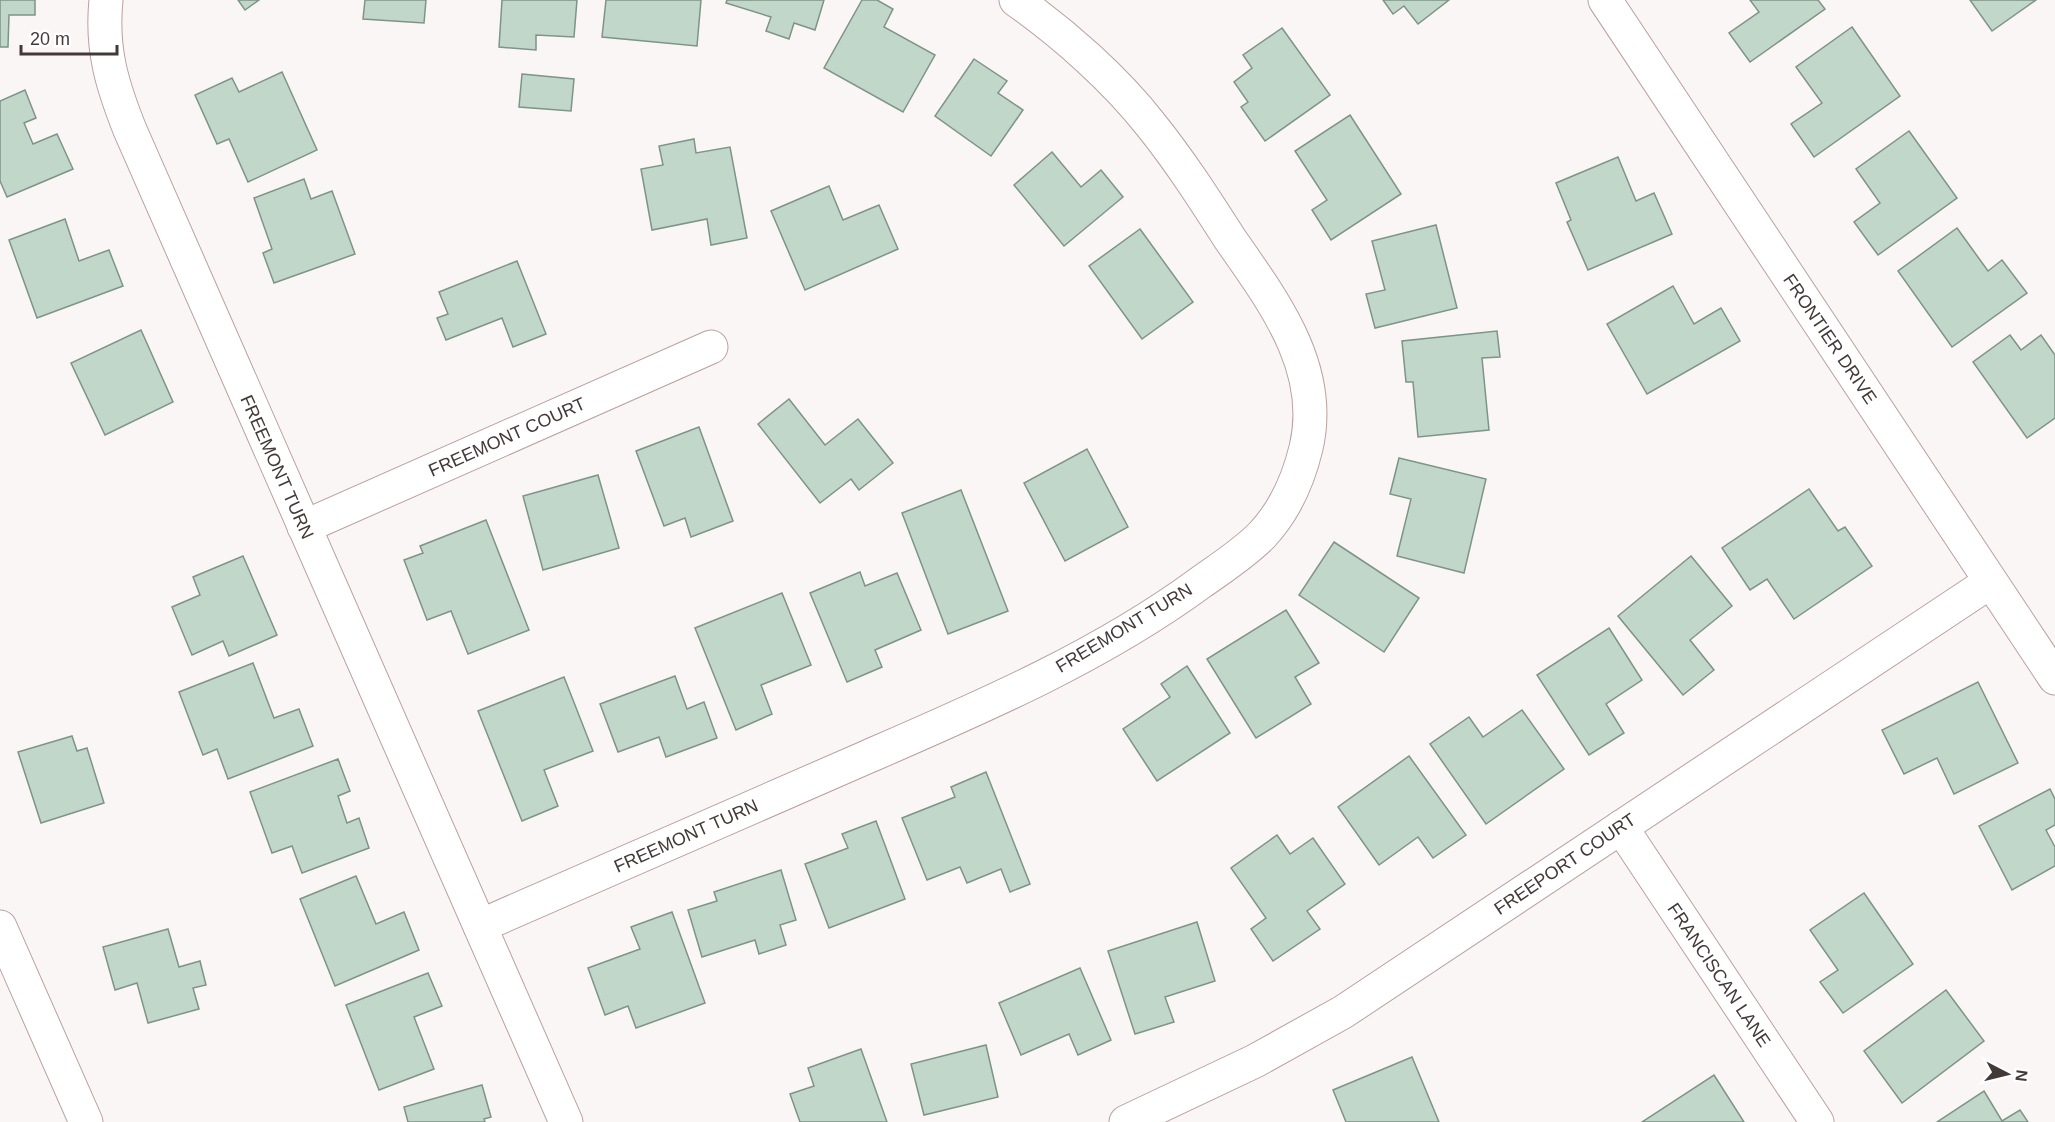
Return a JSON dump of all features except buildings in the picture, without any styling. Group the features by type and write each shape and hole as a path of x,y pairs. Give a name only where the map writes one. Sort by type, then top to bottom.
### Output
{"street":[{"name":"FREEMONT TURN","path":"106,0 104,39 106,60 121,106 566,1122"},
{"name":"FREEMONT TURN","path":"480,926 945,723 1044,676 1128,631 1170,605 1246,549 1279,513 1292,491 1307,444 1310,420 1305,373 1289,330 1219,221 1149,123 1108,78 1017,0"},
{"name":"FRONTIER DRIVE","path":"1605,0 2055,678"},
{"name":"FREEMONT COURT","path":"304,527 711,347"},
{"name":"FREEPORT COURT","path":"1126,1122 1255,1061 1343,1012 1990,582"},
{"name":"FRANCISCAN LANE","path":"1621,827 1817,1122"},
{"path":"0,927 86,1122"}]}
